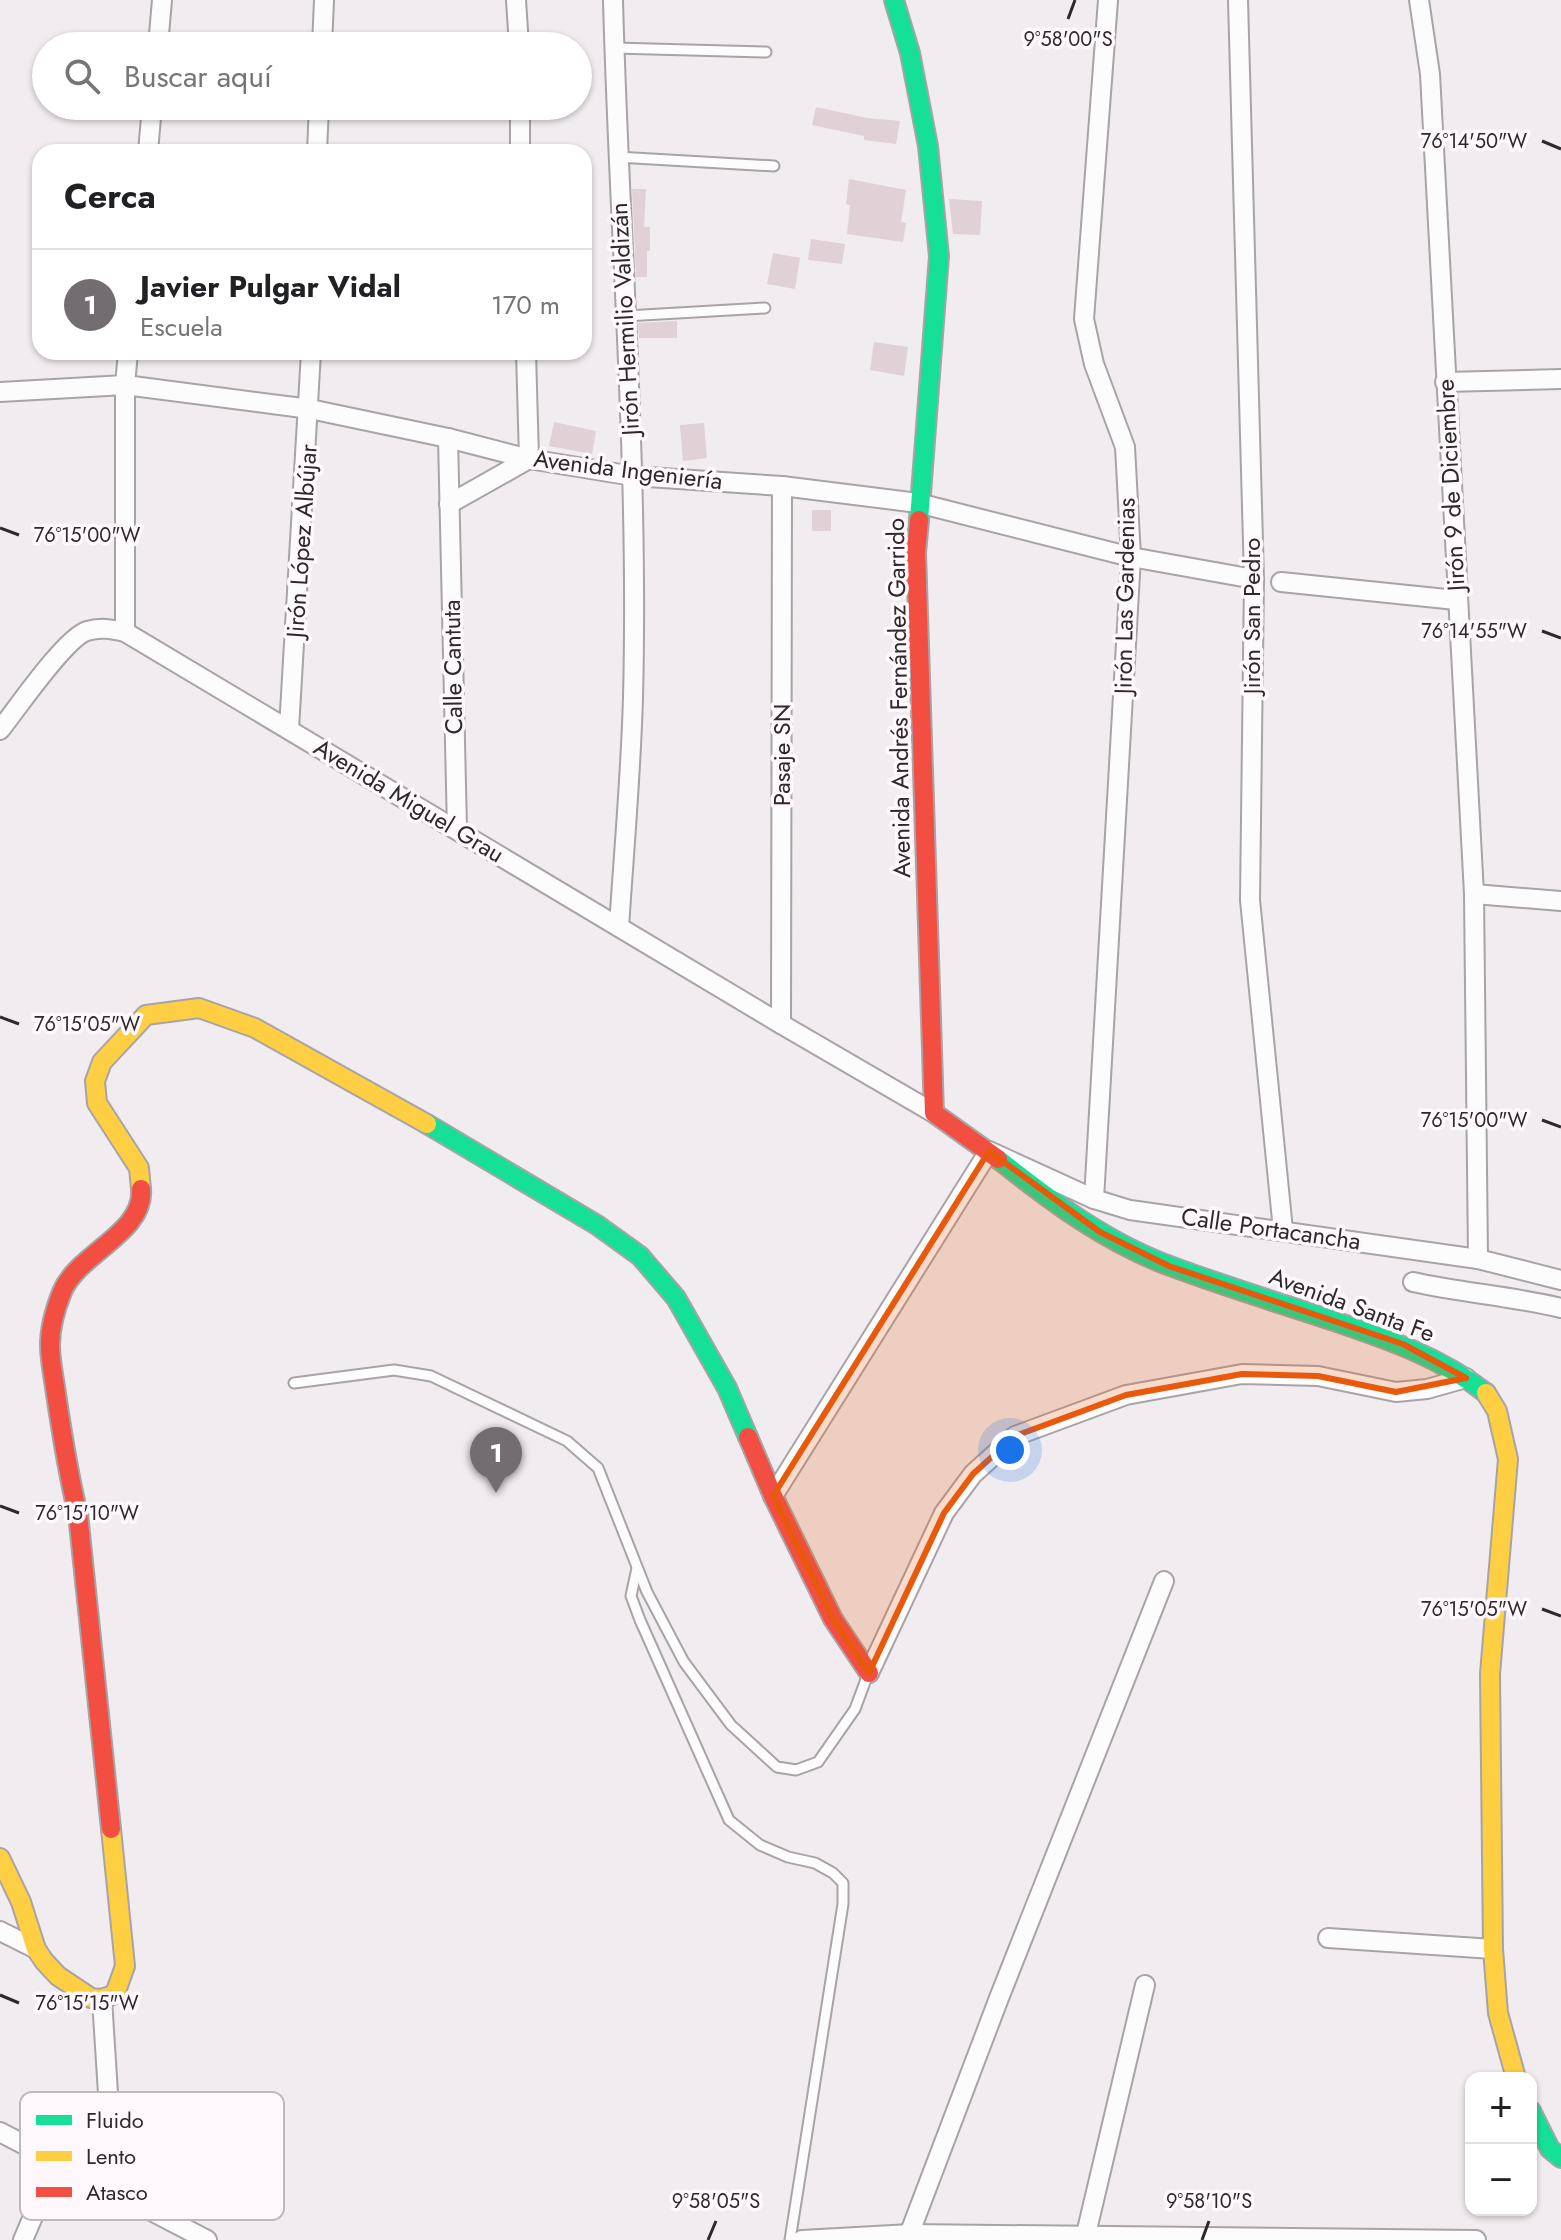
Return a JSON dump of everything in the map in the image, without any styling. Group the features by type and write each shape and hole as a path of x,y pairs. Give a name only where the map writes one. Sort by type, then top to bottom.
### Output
{"street":[{"path":"159,32 162,0"},
{"path":"323,32 324,0"},
{"path":"516,0 518,32"},
{"name":"Jirón Hermilio Valdizán","path":"613,0 617,157 633,476 633,698 619,927"},
{"name":"Avenida Andrés Fernández Garrido","path":"894,0 910,53 928,146 939,256 916,553 934,1113"},
{"name":"Jirón Las Gardenias","path":"1094,1199 1131,557 1125,447 1094,364 1084,319 1108,0"},
{"name":"Jirón San Pedro","path":"1238,0 1254,579 1250,900 1283,1230"},
{"name":"Jirón 9 de Diciembre","path":"1419,0 1430,74 1474,894 1478,1259"},
{"path":"149,144 151,120"},
{"path":"317,144 318,120"},
{"path":"520,120 520,144"},
{"path":"0,730 58,657 83,632 103,628 125,632 127,360"},
{"name":"Jirón López Albújar","path":"289,729 311,360"},
{"path":"449,504 529,459 526,360"},
{"path":"1445,382 1561,379"},
{"name":"Avenida Ingeniería","path":"0,392 125,385 310,409 448,438 529,459 633,476 782,486 918,503 1131,557 1254,579"},
{"name":"Calle Cantuta","path":"448,438 457,829"},
{"name":"Pasaje SN","path":"781,1024 782,486"},
{"path":"1281,582 1456,600"},
{"name":"Avenida Miguel Grau","path":"125,632 934,1113"},
{"path":"1474,894 1561,901"},
{"path":"0,1858 21,1902 36,1949 58,1976 91,1998 102,1999 115,1994 125,1966 78,1514 66,1465 50,1345 56,1310 71,1276 77,1267 111,1242 140,1207 139,1168 97,1103 95,1081 102,1062 146,1015 199,1008 255,1028 460,1143 597,1225 640,1256 676,1298 727,1388 773,1496 833,1619 869,1673"},
{"name":"Avenida Santa Fe","path":"934,1113 989,1151 1051,1201 1100,1232 1169,1266 1403,1344 1466,1378 1486,1393 1497,1411 1508,1459 1490,1674 1493,1949 1498,2013 1514,2072"},
{"path":"773,1496 989,1151"},
{"name":"Calle Portacancha","path":"989,1151 1094,1199 1130,1210 1478,1259 1561,1280"},
{"path":"1413,1282 1561,1308"},
{"path":"869,1673 944,1513 973,1474 1015,1436 1126,1395 1242,1374 1318,1376 1396,1392 1427,1389 1466,1378"},
{"path":"909,2237 999,1998 1164,1581"},
{"path":"0,1931 36,1949"},
{"path":"1328,1938 1493,1949"},
{"path":"1086,2234 1145,1985"},
{"path":"102,1999 108,2092"},
{"path":"1537,2123 1550,2149 1561,2158"},
{"path":"0,2132 20,2142"},
{"path":"23,2240 32,2220"},
{"path":"170,2220 207,2240"},
{"path":"802,2240 1086,2234 1476,2240"}],"lane":[{"path":"614,48 766,52"},
{"path":"617,157 774,166"},
{"path":"626,316 765,308"},
{"path":"294,1383 394,1370 410,1371 431,1376 567,1441 598,1468 637,1568 684,1662 731,1725 777,1767 796,1770 818,1762 855,1709 869,1673"},
{"path":"637,1568 631,1596 729,1820 760,1845 788,1857 815,1863 843,1883 843,1904 790,2240"}],"highlighted area":[{"path":"989,1151 1100,1232 1169,1266 1403,1344 1466,1378 1396,1392 1318,1376 1242,1374 1126,1395 1015,1436 973,1474 944,1513 869,1673 833,1619 773,1496"}],"building":[{"path":"816,107 867,118 900,121 896,144 864,140 864,136 812,125"},
{"path":"849,179 906,190 901,222 906,223 903,242 847,234"},
{"path":"632,189 646,189 644,227 650,227 647,277 636,277"},
{"path":"949,199 982,201 980,235 953,234"},
{"path":"811,239 845,244 842,264 808,260"},
{"path":"773,253 800,258 795,289 767,284"},
{"path":"677,321 677,338 639,338 638,323"},
{"path":"874,342 908,347 904,376 870,370"},
{"path":"554,422 596,431 592,454 549,446"},
{"path":"704,423 707,458 683,461 680,425"},
{"path":"812,510 831,510 831,531 812,531"}],"traffic: fast":[{"path":"894,0 910,53 928,146 939,256 919,520"},
{"path":"427,1124 597,1225 640,1256 676,1298 727,1388 748,1437"},
{"path":"998,1159 1060,1206 1126,1246 1192,1274 1390,1341 1449,1368 1486,1393"},
{"path":"1537,2123 1550,2149 1561,2158"}],"traffic: slow":[{"path":"141,1189 139,1168 97,1103 95,1081 102,1062 146,1015 199,1008 255,1028 427,1124"},
{"path":"1486,1393 1497,1411 1508,1459 1490,1674 1493,1949 1498,2013 1514,2072"},
{"path":"0,1858 21,1902 36,1949 44,1961 58,1976 91,1998 102,1999 115,1994 125,1966 111,1829"}],"traffic: jam":[{"path":"919,520 916,553 934,1113 998,1159"},
{"path":"111,1829 78,1514 51,1363 50,1338 58,1304 70,1278 133,1218 141,1189"},
{"path":"748,1437 833,1619 869,1673"}],"place":[{"name":"Javier Pulgar Vidal","path":"496,1493"}]}
